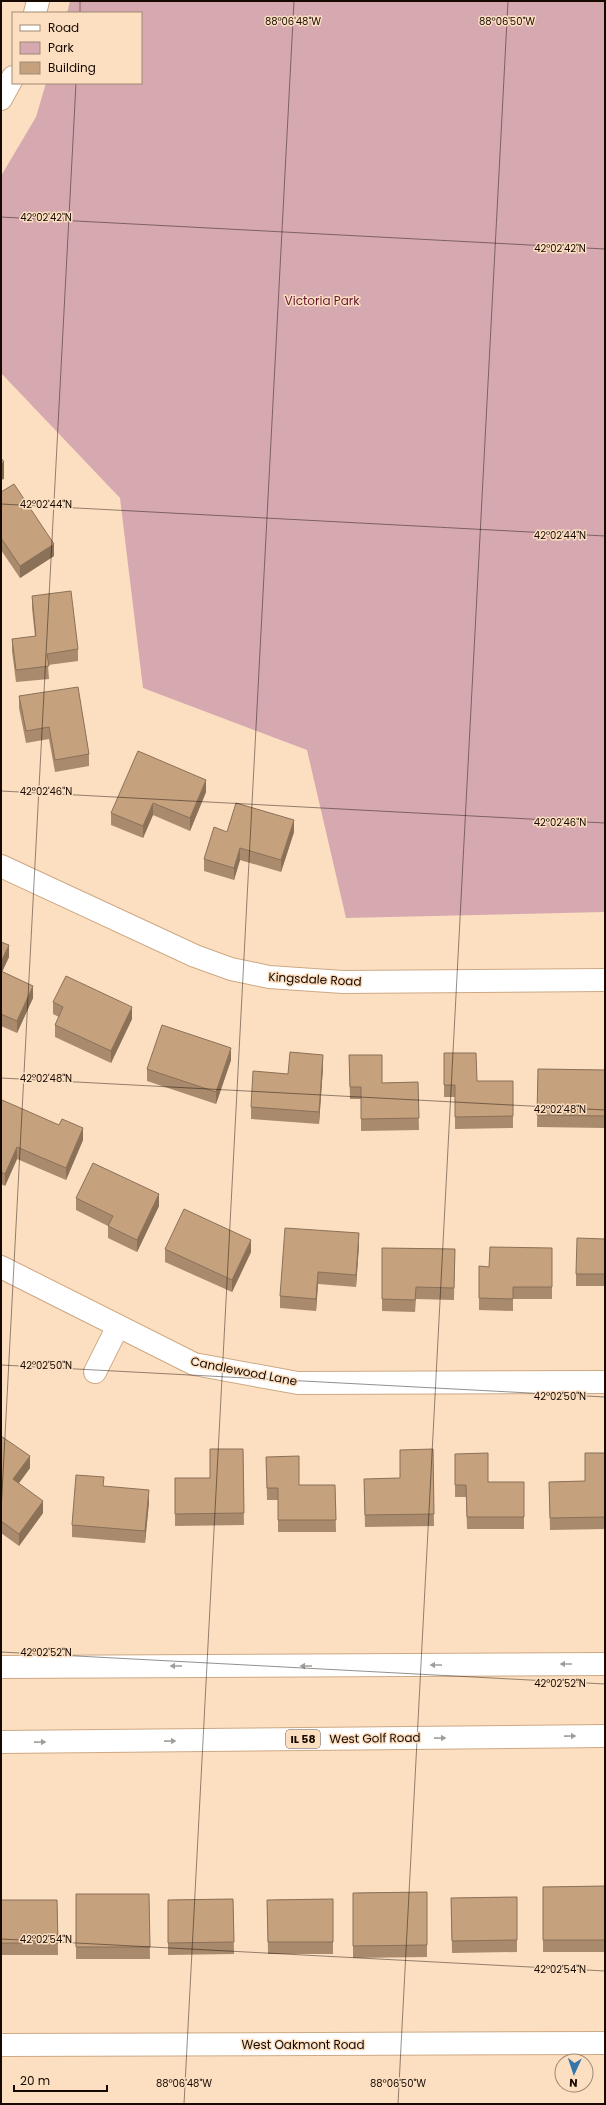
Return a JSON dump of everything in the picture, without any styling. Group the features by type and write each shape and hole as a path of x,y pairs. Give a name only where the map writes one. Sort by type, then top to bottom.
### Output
{"street":[{"path":"35,12 38,1"},
{"path":"1,99 12,78"},
{"name":"Kingsdale Road","path":"1,866 195,956 231,969 268,977 343,982 605,980"},
{"name":"Candlewood Lane","path":"1,1267 194,1364 298,1383 605,1382"},
{"path":"95,1372 118,1326"},
{"path":"1,1667 605,1664"},
{"name":"West Golf Road","path":"1,1742 605,1736"},
{"name":"West Oakmont Road","path":"1,2045 605,2043"}],"green space":[{"name":"Victoria Park","path":"70,1 605,1 605,912 346,918 307,750 143,688 120,498 1,373 1,176 36,117 46,84 142,84 142,12 67,12"}],"building":[{"path":"14,484 54,544 20,566 1,538 1,492"},
{"path":"71,591 78,649 47,654 49,666 16,670 12,639 36,636 32,596"},
{"path":"78,687 89,754 55,760 49,727 26,731 19,696"},
{"path":"138,751 206,780 190,818 153,803 143,826 111,813"},
{"path":"236,803 294,820 281,860 240,848 234,868 204,859 214,827 227,832"},
{"path":"1,942 9,945 1,962"},
{"path":"1,971 33,986 17,1021 1,1014"},
{"path":"66,976 132,1007 111,1051 55,1025 63,1007 53,1002"},
{"path":"162,1025 231,1048 216,1092 147,1069"},
{"path":"290,1052 323,1055 319,1112 251,1107 253,1071 288,1074"},
{"path":"444,1053 476,1053 477,1081 513,1081 513,1116 455,1117 455,1085 444,1085"},
{"path":"349,1055 382,1055 382,1083 418,1082 419,1118 361,1119 361,1087 350,1087"},
{"path":"538,1069 605,1070 605,1116 537,1115"},
{"path":"2,1100 59,1125 62,1119 83,1128 66,1168 17,1147 5,1174 1,1172"},
{"path":"93,1163 159,1194 137,1240 108,1226 113,1216 76,1198"},
{"path":"184,1209 251,1240 232,1280 165,1249"},
{"path":"285,1228 359,1233 356,1275 318,1272 316,1299 280,1296"},
{"path":"577,1238 605,1239 605,1274 576,1274"},
{"path":"490,1247 552,1248 552,1287 513,1287 513,1299 479,1298 479,1266 489,1267"},
{"path":"382,1248 455,1249 454,1288 416,1287 415,1300 382,1299"},
{"path":"1,1436 30,1456 13,1479 43,1501 19,1534 1,1521"},
{"path":"210,1449 243,1449 244,1513 175,1514 175,1478 210,1478"},
{"path":"433,1449 434,1514 365,1515 364,1479 400,1478 400,1450"},
{"path":"488,1453 488,1482 524,1482 524,1517 467,1517 466,1485 455,1485 455,1454"},
{"path":"585,1453 605,1453 605,1517 550,1518 549,1482 585,1481"},
{"path":"299,1456 299,1485 335,1485 336,1520 278,1520 278,1488 267,1488 266,1457"},
{"path":"76,1475 104,1477 103,1486 149,1490 145,1531 72,1525"},
{"path":"605,1886 605,1940 543,1940 543,1887"},
{"path":"427,1892 427,1945 353,1946 353,1893"},
{"path":"76,1894 149,1894 150,1947 76,1947"},
{"path":"517,1897 517,1940 452,1941 451,1898"},
{"path":"233,1899 234,1942 168,1943 168,1900"},
{"path":"333,1899 333,1942 268,1942 267,1900"},
{"path":"1,1900 57,1900 58,1943 1,1943"}]}
